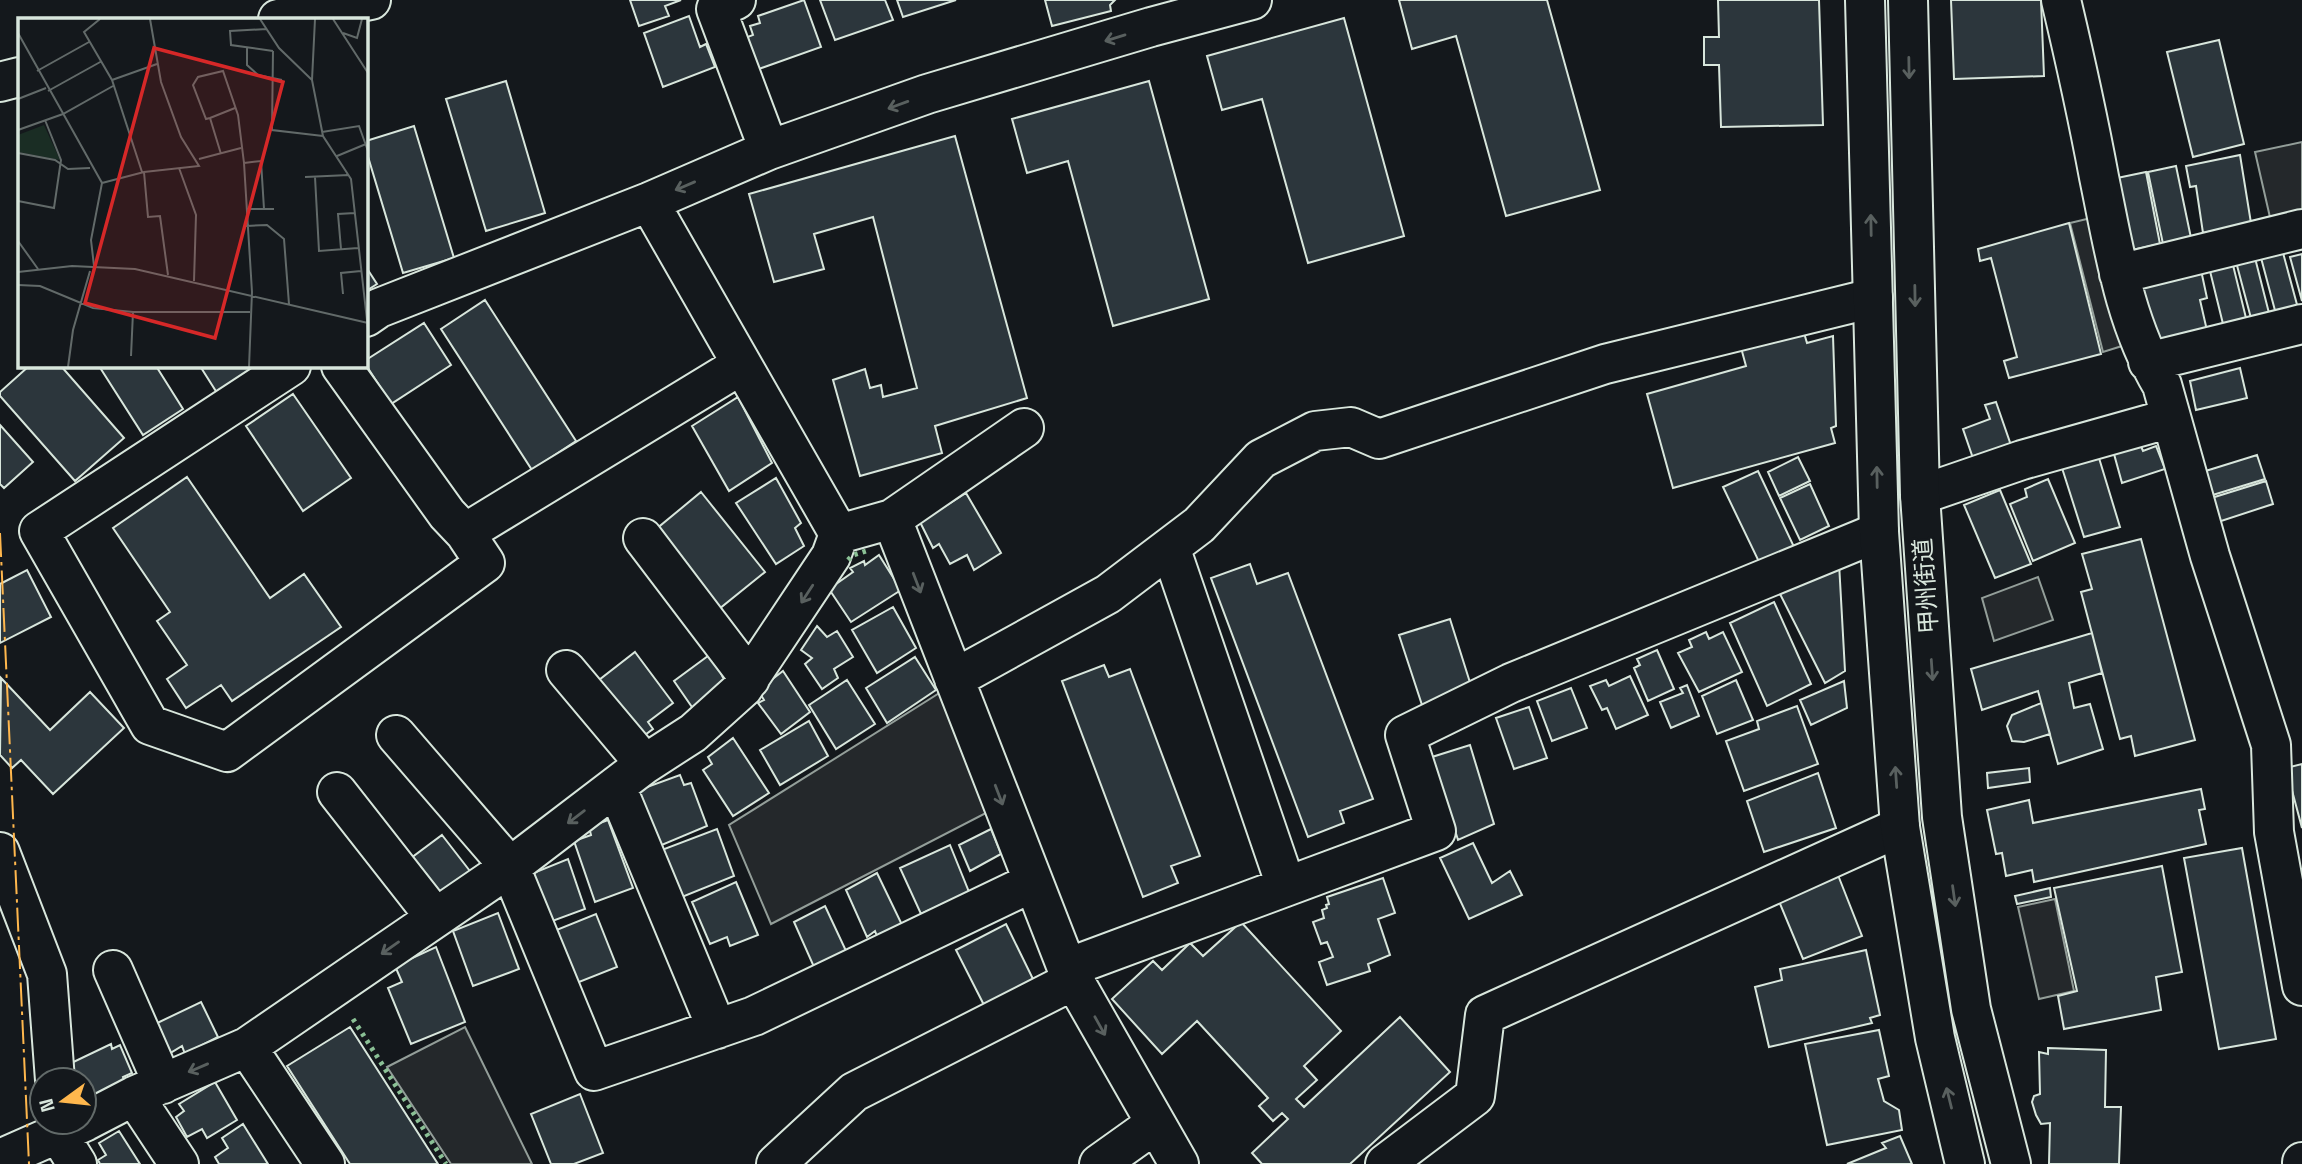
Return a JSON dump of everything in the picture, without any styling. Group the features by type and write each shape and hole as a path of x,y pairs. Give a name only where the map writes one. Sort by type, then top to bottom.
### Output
{"main road":[{"path":"736,0 716,9 769,150"},
{"path":"368,316 379,308 649,202 769,150 1148,14 1252,0"},
{"name":"甲州街道","path":"1865,0 1879,532 1900,827 1935,1038 1965,1164"},
{"name":"甲州街道","path":"1908,0 1920,495 1942,817 1971,1009 2011,1164"},
{"path":"2061,0 2119,274 2133,326 2148,362 2162,385 2210,556 2286,742 2274,832 2300,964"},
{"path":"282,18 349,2"},
{"path":"0,82 18,77"},
{"path":"649,202 839,534"},
{"path":"2119,274 2302,229"},
{"path":"954,679 1108,594 1199,524 1261,459 1315,431 1351,427 1379,439 1605,364 1873,298"},
{"path":"2148,362 2302,324"},
{"path":"465,533 741,365"},
{"path":"288,368 39,531 150,725 227,752 485,564 342,368"},
{"path":"1920,495 2022,460 2171,418"},
{"path":"839,534 892,519 1024,428"},
{"path":"892,519 1070,974 1179,1164"},
{"path":"776,1164 854,1092 1070,974 1286,886 1436,831 1405,735 1511,683 1879,532"},
{"path":"98,1118 148,1090 247,1047 510,867 630,775 693,733 750,679 831,556 839,534"},
{"path":"643,538 750,679"},
{"path":"1170,547 1286,886"},
{"path":"566,670 630,775 717,1029"},
{"path":"396,735 510,867 594,1071 754,1016 1033,882"},
{"path":"337,792 435,917"},
{"path":"1385,1164 1475,1096 1485,1015 1900,827"},
{"path":"0,852 47,974 54,1066"},
{"path":"113,970 148,1090 178,1164"},
{"path":"247,1047 324,1164"},
{"path":"1099,1164 1155,1124"},
{"path":"0,1160 64,1136"}],"shaded area":[{"path":"2302,142 2302,220 2272,226 2255,152"},
{"path":"2091,218 2122,346 2103,352 2070,223"},
{"path":"2038,577 2053,620 1994,641 1982,598"},
{"path":"941,692 986,813 771,924 729,825"},
{"path":"2055,899 2074,991 2039,999 2018,907"},
{"path":"465,1027 532,1164 451,1164 387,1067"}],"building":[{"path":"630,0 681,0 665,6 669,16 639,26"},
{"path":"804,0 821,47 756,70 745,38 753,35 750,26 760,23 758,16"},
{"path":"820,0 885,0 893,20 835,40"},
{"path":"897,0 956,0 903,17"},
{"path":"1045,0 1115,0 1110,5 1111,11 1052,26"},
{"path":"1399,0 1547,0 1600,190 1506,216 1456,36 1412,49"},
{"path":"1718,0 1819,0 1823,125 1721,127 1719,65 1704,65 1704,37 1719,37"},
{"path":"1951,0 2041,0 2044,76 1954,79"},
{"path":"689,16 700,47 706,44 715,67 663,87 644,33"},
{"path":"1344,18 1404,236 1308,263 1262,99 1222,110 1207,56"},
{"path":"2219,40 2244,144 2193,157 2167,52"},
{"path":"506,81 545,213 486,231 446,99"},
{"path":"1149,81 1209,299 1113,326 1068,161 1027,173 1012,119"},
{"path":"414,126 454,258 403,273 368,157 368,140"},
{"path":"955,136 1027,398 935,426 942,453 860,476 833,380 865,369 870,388 881,385 883,397 917,388 873,217 814,234 824,269 774,282 749,194"},
{"path":"2240,155 2251,223 2203,233 2196,186 2190,187 2186,166"},
{"path":"2176,166 2191,238 2163,244 2148,172"},
{"path":"2146,172 2160,244 2132,250 2117,178"},
{"path":"2069,223 2101,354 2009,378 2004,361 2017,357 1991,258 1980,261 1978,249"},
{"path":"2282,249 2299,312 2277,318 2260,254"},
{"path":"2254,254 2270,317 2252,322 2235,258"},
{"path":"2302,254 2302,301 2290,257"},
{"path":"2232,261 2247,322 2224,328 2209,267"},
{"path":"368,270 377,284 368,290"},
{"path":"2201,270 2207,298 2200,300 2208,335 2154,347 2141,285"},
{"path":"485,300 576,441 532,470 441,329"},
{"path":"424,323 451,365 391,404 368,368 368,359"},
{"path":"1802,326 1807,343 1833,336 1836,426 1831,428 1835,443 1673,488 1647,394 1746,366 1740,344"},
{"path":"27,368 63,368 124,438 75,481 0,396 0,392"},
{"path":"100,368 157,368 183,409 143,435"},
{"path":"201,368 259,368 219,396"},
{"path":"2240,368 2247,398 2196,410 2190,381"},
{"path":"293,394 351,478 303,511 246,426"},
{"path":"738,397 772,463 729,491 692,426"},
{"path":"1996,402 2014,454 1976,467 1963,429 1990,419 1985,405"},
{"path":"0,425 33,462 4,488 0,484"},
{"path":"2140,444 2143,451 2156,446 2165,469 2122,483 2114,454"},
{"path":"2257,455 2265,479 2203,498 2196,474"},
{"path":"1798,457 1810,481 1779,496 1768,472"},
{"path":"2099,458 2120,527 2084,537 2062,468"},
{"path":"1758,471 1795,549 1761,566 1723,487"},
{"path":"187,477 270,598 304,574 341,627 232,701 221,685 186,708 167,679 187,665 157,621 170,612 113,528"},
{"path":"776,478 801,523 795,528 804,546 776,564 736,503"},
{"path":"2048,479 2075,543 2033,561 2010,504 2027,497 2025,489"},
{"path":"2266,481 2273,504 2212,524 2205,500"},
{"path":"1810,484 1829,526 1800,540 1780,498"},
{"path":"2000,490 2031,564 1995,578 1964,505"},
{"path":"701,492 765,572 719,609 655,530"},
{"path":"966,493 1001,553 974,570 967,555 950,564 939,544 933,548 920,522"},
{"path":"2141,539 2195,740 2135,756 2131,736 2120,739 2081,592 2092,589 2082,554"},
{"path":"879,555 901,590 851,622 829,589 853,572 850,568 864,561 865,565"},
{"path":"1839,563 1845,671 1825,683 1780,594"},
{"path":"1250,564 1257,584 1288,573 1373,799 1340,811 1344,823 1308,837 1211,578"},
{"path":"27,570 51,617 0,643 0,584"},
{"path":"1774,602 1811,684 1767,706 1730,623"},
{"path":"893,607 916,648 877,673 852,630"},
{"path":"1450,619 1473,692 1423,708 1399,635"},
{"path":"817,626 827,637 837,631 853,657 834,669 838,678 822,689 805,664 812,658 801,650"},
{"path":"1706,632 1709,639 1723,632 1742,672 1699,692 1678,653 1692,647 1689,640"},
{"path":"2092,633 2102,673 2069,683 2074,708 2090,704 2103,749 2058,764 2038,691 1982,710 1971,669"},
{"path":"1657,650 1674,689 1648,701 1634,668 1640,665 1637,659"},
{"path":"635,652 673,703 648,722 653,729 642,737 599,680"},
{"path":"712,653 725,682 694,710 674,681"},
{"path":"915,657 936,690 887,723 866,688"},
{"path":"1104,665 1109,677 1130,669 1200,856 1171,866 1178,883 1143,897 1062,681"},
{"path":"783,671 810,712 781,734 758,703 764,700 758,690"},
{"path":"1630,676 1648,715 1616,729 1607,708 1602,710 1590,686 1606,680 1609,686"},
{"path":"1,678 50,730 90,692 124,728 53,794 21,760 12,768 0,755"},
{"path":"847,680 875,724 836,749 809,705"},
{"path":"1736,680 1753,720 1717,734 1702,696"},
{"path":"1844,681 1847,708 1811,725 1800,700"},
{"path":"1687,685 1699,716 1671,728 1660,702 1683,693 1680,688"},
{"path":"1571,688 1587,728 1552,741 1537,701"},
{"path":"2041,703 2050,734 2024,742 2012,741 2007,726 2012,715"},
{"path":"1797,706 1818,764 1744,791 1726,741 1759,729 1757,721"},
{"path":"1529,707 1547,758 1514,769 1496,718"},
{"path":"809,721 828,756 780,785 760,750"},
{"path":"733,738 769,793 733,816 703,770 712,764 708,757"},
{"path":"1470,745 1494,824 1458,840 1432,757"},
{"path":"2302,764 2302,828 2286,768"},
{"path":"2029,768 2030,782 1988,788 1987,773"},
{"path":"1818,773 1836,828 1764,852 1747,801"},
{"path":"680,775 684,785 691,783 707,826 657,847 636,791"},
{"path":"2201,789 2205,809 2199,810 2206,844 2034,882 2032,870 2006,876 2002,853 1996,854 1987,810 2029,800 2033,823"},
{"path":"608,820 633,888 595,902 574,841 591,835 589,827"},
{"path":"717,829 734,876 677,899 659,851"},
{"path":"991,829 1001,854 970,871 959,845"},
{"path":"442,835 473,875 433,905 403,864"},
{"path":"1473,843 1492,883 1510,871 1522,895 1469,919 1440,858"},
{"path":"950,845 969,892 921,914 900,868"},
{"path":"2242,848 2276,1039 2219,1049 2184,858"},
{"path":"568,859 585,909 547,923 531,874"},
{"path":"2162,866 2182,972 2156,977 2161,1010 2064,1029 2058,996 2077,991 2054,888"},
{"path":"1836,870 1862,936 1803,959 1776,894"},
{"path":"877,873 905,931 880,944 875,931 867,937 846,890"},
{"path":"1383,878 1395,913 1378,919 1390,955 1368,964 1370,971 1327,985 1319,962 1333,957 1327,942 1321,944 1313,922 1324,918 1322,910 1329,904 1327,897"},
{"path":"736,882 758,935 730,946 727,937 710,944 692,902"},
{"path":"2050,888 2051,897 2017,904 2015,896"},
{"path":"825,906 847,953 814,967 794,922"},
{"path":"498,913 519,969 473,986 453,931"},
{"path":"596,914 617,967 569,986 549,933"},
{"path":"1241,922 1341,1031 1304,1066 1317,1080 1296,1099 1304,1107 1400,1017 1450,1072 1350,1164 1262,1164 1252,1153 1288,1119 1282,1113 1273,1121 1259,1106 1268,1098 1197,1021 1162,1054 1112,999 1153,961 1162,970 1190,943 1203,956"},
{"path":"1006,924 1034,981 986,1009 956,950"},
{"path":"436,947 465,1022 411,1044 388,988 402,982 395,966"},
{"path":"1866,950 1880,1015 1870,1018 1872,1023 1769,1047 1755,987 1782,980 1780,969"},
{"path":"201,1002 218,1037 185,1054 182,1046 167,1055 151,1026"},
{"path":"350,1027 438,1164 350,1164 287,1066"},
{"path":"1879,1030 1889,1076 1878,1079 1884,1101 1899,1110 1902,1130 1827,1145 1805,1044"},
{"path":"111,1044 112,1049 120,1045 132,1073 123,1077 125,1082 98,1096 98,1066 65,1066"},
{"path":"2048,1048 2106,1050 2105,1107 2121,1107 2119,1164 2049,1164 2050,1123 2041,1124 2032,1102 2034,1096 2040,1094 2039,1052 2048,1054"},
{"path":"215,1082 237,1120 207,1138 202,1129 187,1137 176,1117 184,1111 179,1104"},
{"path":"580,1094 603,1153 574,1164 551,1164 531,1114"},
{"path":"243,1124 268,1164 219,1164 215,1157 228,1148 222,1138"},
{"path":"119,1131 140,1164 100,1164 98,1160 106,1155 99,1143"},
{"path":"1900,1136 1912,1164 1847,1164 1886,1148 1882,1143"}],"hedge":[{"path":"848,560 853,555 866,551"},
{"path":"353,1019 446,1164"}],"power":[{"path":"0,533 29,1164"}]}
